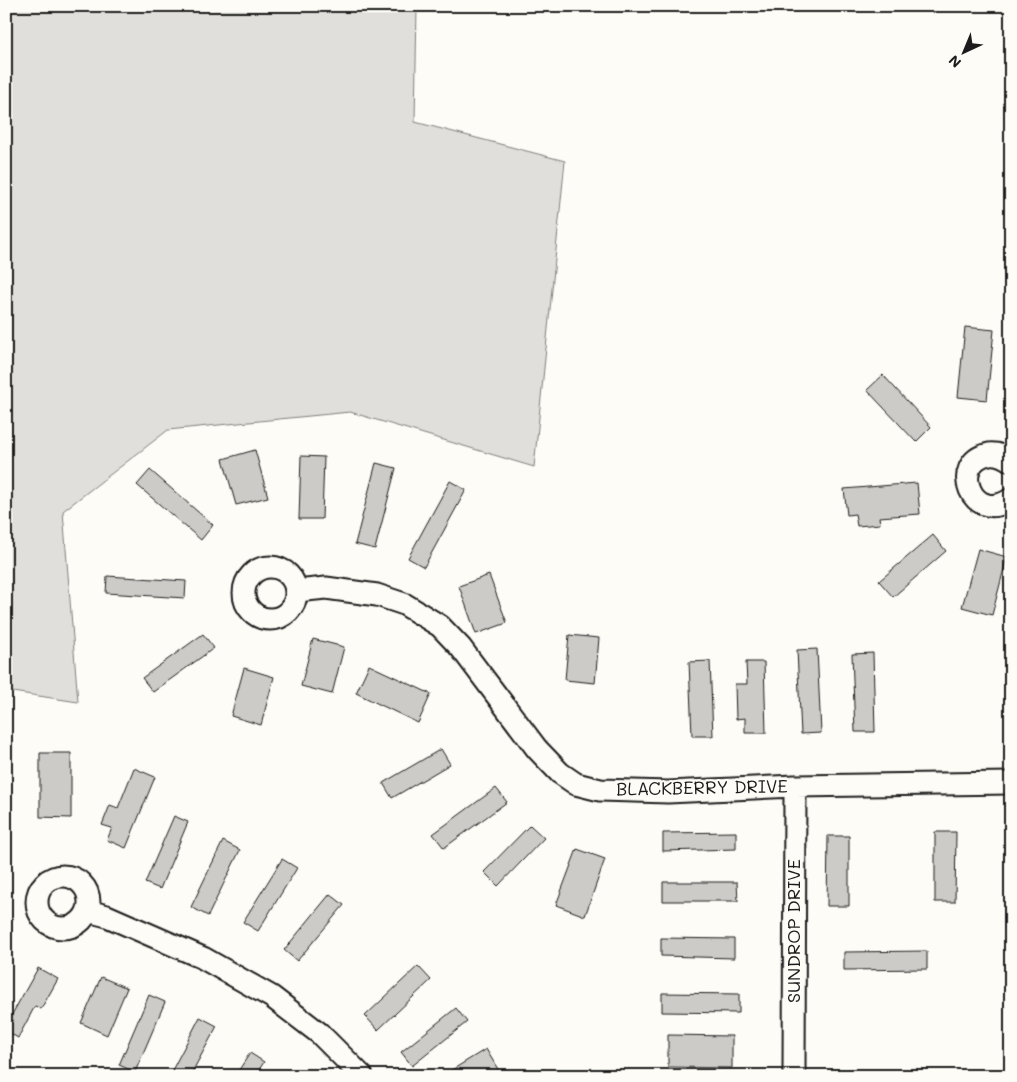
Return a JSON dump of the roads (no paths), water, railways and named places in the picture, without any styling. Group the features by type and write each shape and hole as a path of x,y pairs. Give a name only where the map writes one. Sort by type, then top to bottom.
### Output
{"street":[{"path":"1011,461 1002,455 985,455 972,465 968,472 967,481 974,497 980,502 988,505 997,505 1011,498"},
{"name":"BLACKBERRY DRIVE","path":"296,591 326,588 377,595 404,604 440,626 461,648 537,749 560,773 576,784 600,790 668,792 795,786 1011,783"},
{"name":"SUNDROP DRIVE","path":"794,1076 795,786"},
{"path":"88,911 107,916 203,958 272,997 319,1033 362,1076"}]}
